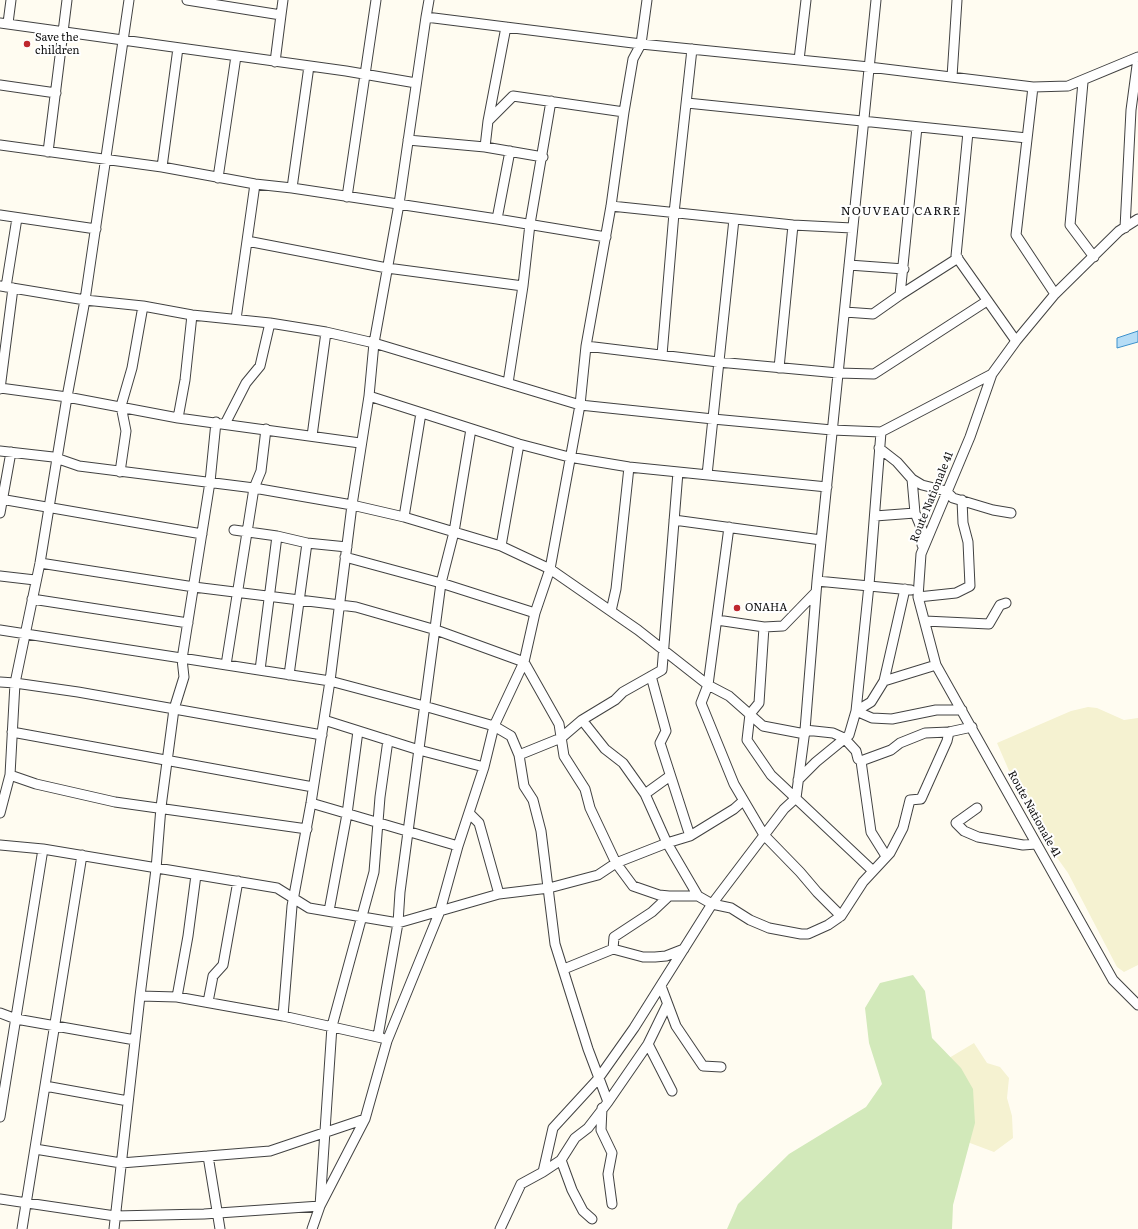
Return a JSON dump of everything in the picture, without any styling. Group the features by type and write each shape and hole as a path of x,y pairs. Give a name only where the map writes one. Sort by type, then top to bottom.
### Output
{"street":[{"path":"11,0 4,23 365,74 416,83"},
{"path":"48,152 67,0"},
{"path":"0,813 10,775 15,683 26,633 35,580 40,563 67,397 85,300 129,0"},
{"path":"187,0 281,15"},
{"path":"275,62 283,0"},
{"path":"347,197 376,0"},
{"path":"283,1016 294,898 312,803 313,787 330,681 360,443 369,396 374,343 399,204 429,0"},
{"path":"312,1229 320,1206 365,1119 387,1041 440,911 458,846 484,767 494,726 524,662 535,613 550,569 569,458 580,405 586,346 606,237 633,59 640,44 648,0"},
{"path":"799,60 806,0"},
{"path":"543,1172 553,1128 598,1079 661,986 712,904 784,809 796,798 805,732 817,581 876,0"},
{"path":"952,77 957,0"},
{"path":"426,17 640,44 869,67 1033,87 1068,86 1083,82 1138,58"},
{"path":"485,147 488,121 506,27"},
{"path":"162,167 178,48"},
{"path":"662,355 674,213 692,49"},
{"path":"218,178 236,56"},
{"path":"1125,228 1131,110 1138,58"},
{"path":"292,188 309,66"},
{"path":"1083,82 1070,225 1094,257"},
{"path":"0,85 56,93"},
{"path":"1033,87 1016,235 1055,294"},
{"path":"488,121 513,96 624,112"},
{"path":"508,383 523,286 530,224 543,157 550,102"},
{"path":"687,103 1027,138"},
{"path":"900,295 904,269 917,127"},
{"path":"968,132 956,256 1016,341"},
{"path":"408,140 485,147 543,157"},
{"path":"0,145 162,167 255,184 399,204 606,237"},
{"path":"497,219 510,152"},
{"path":"236,319 255,184"},
{"path":"611,206 793,225 852,228"},
{"path":"0,215 96,229"},
{"path":"17,218 6,287 0,388 121,406 178,418 360,443"},
{"path":"707,475 734,219"},
{"name":"Route Nationale 41","path":"1138,219 1125,228 1055,294 1016,341 992,374 970,436 921,554 918,594 936,665 1113,980 1138,1005"},
{"path":"779,368 793,225"},
{"path":"247,241 387,268 523,286"},
{"path":"845,312 873,314 958,258"},
{"path":"849,265 904,269"},
{"path":"6,287 85,300 143,306 192,315 270,323 326,332 374,343 580,405 832,430 881,432 992,374"},
{"path":"586,346 718,362 838,374 874,374 987,301"},
{"path":"120,472 126,430 121,406 132,368 143,306"},
{"path":"178,418 185,380 192,315"},
{"path":"114,1229 156,869 161,807 174,709 184,677 182,660 210,482 221,423 246,383 260,366 270,323"},
{"path":"312,436 326,332"},
{"path":"369,396 519,444 569,458 629,467 827,487"},
{"path":"404,517 421,413"},
{"path":"226,665 246,533 254,488 261,471 266,429"},
{"path":"378,1036 398,923 400,892 409,832 424,706 436,630 441,583 454,532 471,429"},
{"path":"798,780 814,764 849,735 856,711 869,585 881,432"},
{"path":"501,546 519,444"},
{"path":"879,448 897,462 912,478 922,485 946,491 953,498 993,510 1011,513"},
{"path":"0,451 57,459 79,466 254,488 352,505 404,517 501,546 550,569 611,611 708,685 729,696 763,726 805,732 833,733 844,738 856,751 858,759 861,760 871,832 886,856"},
{"path":"0,513 1,499 11,452"},
{"path":"611,611 616,589 629,467"},
{"path":"519,755 561,738 582,720 614,700 623,692 662,670 678,472"},
{"path":"912,478 915,513 923,532 921,554"},
{"path":"1,499 202,534"},
{"path":"817,581 905,589 918,594 956,593 970,586 969,557 963,524 962,500"},
{"path":"875,516 915,513"},
{"path":"674,520 821,540"},
{"path":"729,527 708,685 701,703 734,784 764,835 841,916"},
{"path":"234,530 246,533 277,536 307,543 346,547"},
{"path":"260,670 277,536"},
{"path":"289,675 307,543"},
{"path":"345,557 441,583 535,613"},
{"path":"40,563 237,593 356,607 436,630 524,662 559,724 564,756 585,789 590,808 616,863 633,886 659,895 698,896 712,904 731,908 750,920 769,928 801,934 808,934 828,925 841,916 863,882 890,853 903,828 910,800 921,799 948,741 950,732"},
{"path":"0,576 35,580"},
{"path":"856,711 870,702 884,681 905,589"},
{"path":"717,620 764,627 783,626 816,592"},
{"path":"32,599 188,623"},
{"path":"925,621 989,624 1000,605 1006,603"},
{"path":"764,627 759,703 750,714 747,740 771,775 873,870"},
{"path":"0,630 26,633 182,660 226,665 330,681 494,726 511,736 519,755 524,786 533,800 540,831 549,888 555,944 605,1104 601,1130 612,1153 608,1174 612,1204"},
{"path":"884,681 936,665"},
{"path":"651,676 666,731 660,743 690,836"},
{"path":"0,682 15,683 174,709 322,735"},
{"path":"856,711 872,718 892,719 936,710 962,710"},
{"path":"324,720 419,750 484,767"},
{"path":"582,720 605,749 623,763 645,794 667,843 698,896"},
{"path":"861,760 891,750 900,743 925,734 950,732 972,727"},
{"path":"329,911 347,814 358,731"},
{"path":"12,732 313,787"},
{"path":"320,1206 332,1026 374,872 380,797 388,740"},
{"path":"10,775 36,784 115,802 161,807 307,829"},
{"path":"645,794 670,776"},
{"path":"0,845 43,849 82,855 156,869 196,874 277,888 309,908 398,923 499,894 549,888 598,875 616,863 667,843 690,836 734,809 743,801"},
{"path":"312,803 458,846"},
{"path":"977,808 956,823 964,831 978,837 1023,845 1036,844"},
{"path":"469,813 479,824 499,894"},
{"path":"0,1117 43,849"},
{"path":"22,1229 82,855"},
{"path":"177,997 188,936 196,874"},
{"path":"208,1002 214,976 223,965 238,881"},
{"path":"613,949 614,937 652,912 669,896"},
{"path":"564,969 613,949 643,957 666,956 684,949"},
{"path":"661,986 676,1026 703,1066 721,1067"},
{"path":"140,996 177,997 208,1002 378,1036 387,1041"},
{"path":"500,1229 521,1184 561,1160 575,1138 588,1128 648,1044 667,1005"},
{"path":"0,1013 16,1019 135,1040"},
{"path":"648,1044 672,1091"},
{"path":"45,1086 128,1100"},
{"path":"35,1148 121,1163 270,1151 365,1119"},
{"path":"208,1156 220,1229"},
{"path":"561,1160 582,1211 592,1219"},
{"path":"0,1199 115,1216 217,1213 320,1206"}],"shaded area":[{"path":"1088,707 1097,708 1124,720 1138,718 1138,965 1124,972 1117,967 1068,873 1053,852 1010,773 997,743 1071,711"},
{"path":"974,1043 987,1063 1000,1067 1009,1078 1007,1098 1012,1116 1013,1138 994,1152 962,1140 944,1061"}],"green space":[{"path":"913,975 925,991 932,1038 961,1068 973,1089 975,1123 953,1205 952,1229 727,1229 738,1204 789,1154 866,1107 882,1084 869,1043 865,1008 880,983"}],"water":[{"path":"1138,331 1138,342 1117,348 1117,338"}],"place":[{"name":"Save the children","path":"27,44"},
{"name":"ONAHA","path":"737,608"}],"district":[{"name":"NOUVEAU CARRE","path":"901,211"}]}
